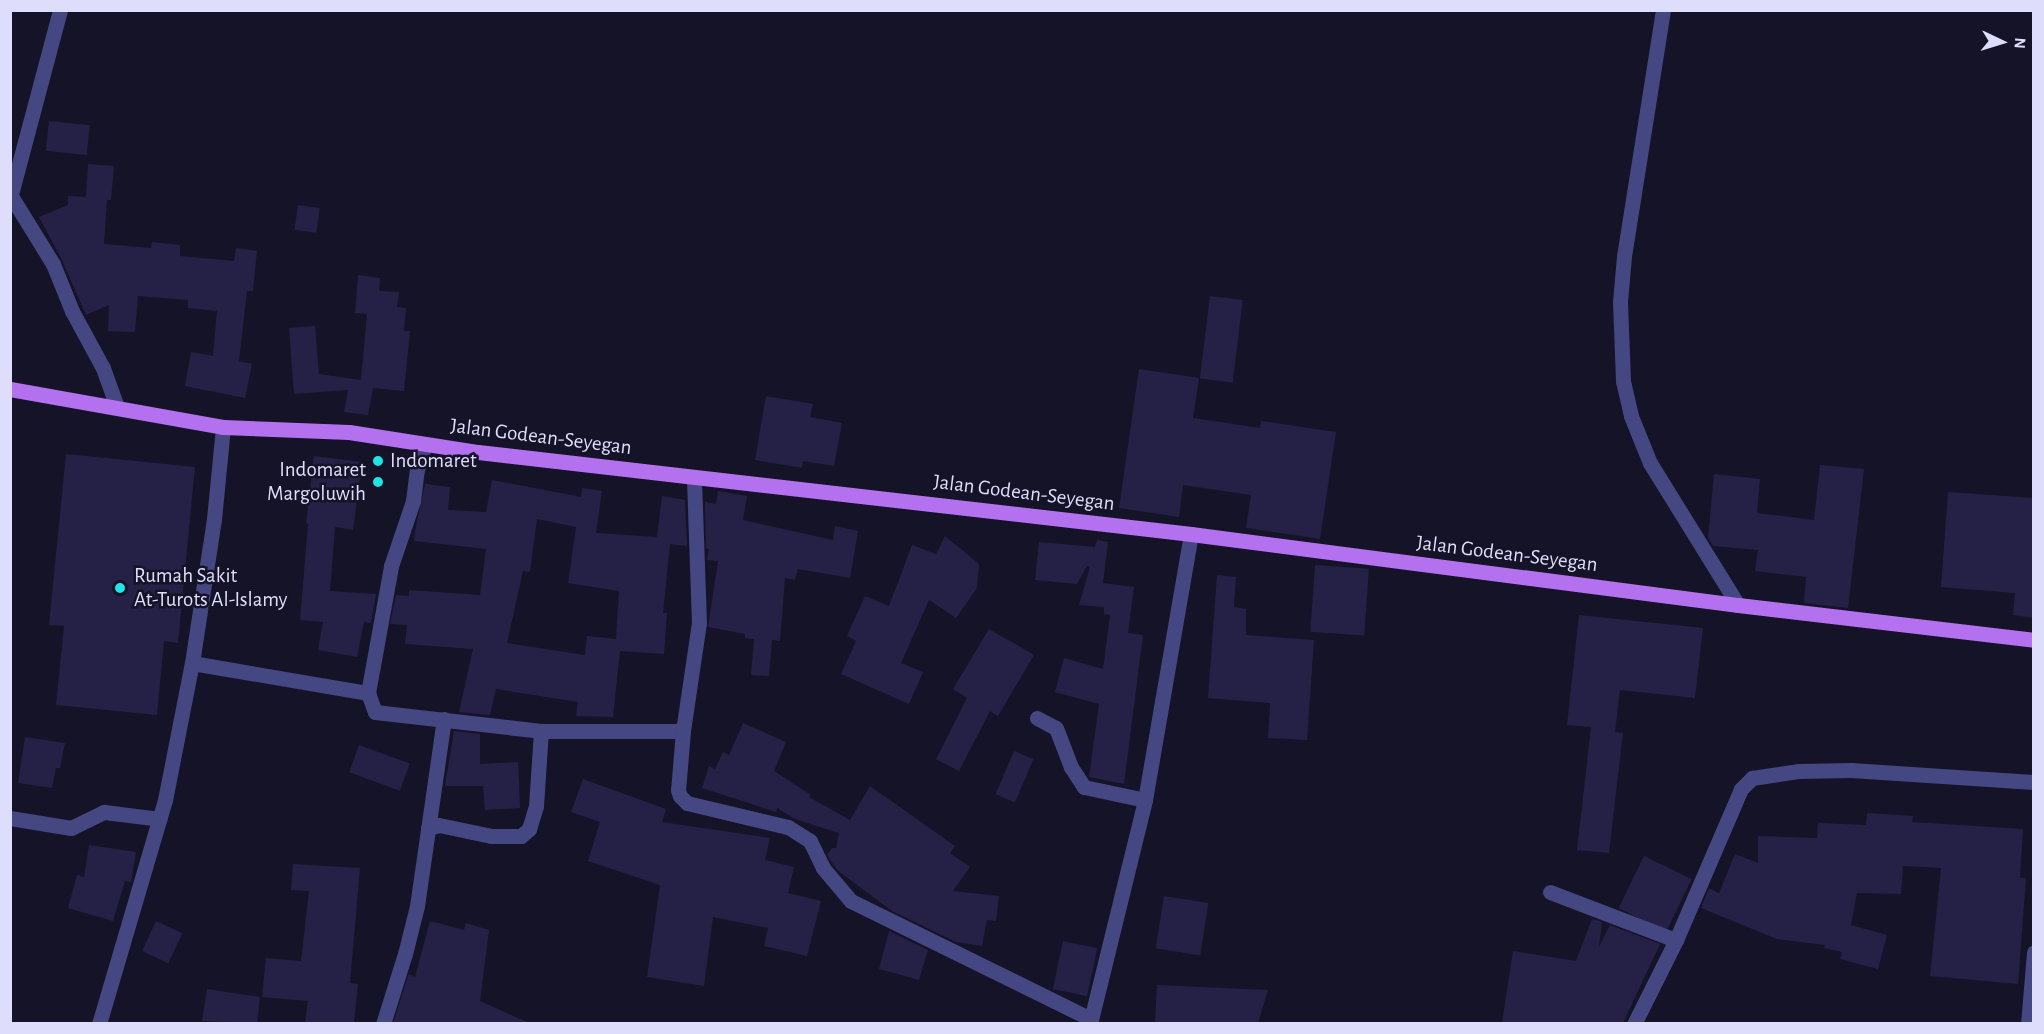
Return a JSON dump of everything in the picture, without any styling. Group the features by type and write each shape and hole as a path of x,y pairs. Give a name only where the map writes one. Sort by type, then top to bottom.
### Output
{"main road":[{"name":"Jalan Godean-Seyegan","path":"10,389 117,406 223,427 349,432 425,444 1191,534 1738,605 2034,640"}],"street":[{"path":"60,10 11,197 53,264 72,311 103,368 117,406"},
{"path":"1663,10 1624,256 1620,302 1623,381 1631,416 1650,463 1738,605"},
{"path":"99,1023 160,819 192,663 214,519 223,427"},
{"path":"425,444 417,470 413,501 391,566 368,693 375,712 541,731 683,731"},
{"path":"694,477 699,623 683,731 678,790 680,796 687,803 788,827 810,841 823,868 851,901 1090,1021 1144,800 1191,534"},
{"path":"192,663 368,693"},
{"path":"1037,718 1056,728 1071,767 1084,787 1144,800"},
{"path":"382,1023 405,954 417,906 444,719"},
{"path":"428,828 439,825 491,836 521,836 529,829 536,806 541,731"},
{"path":"1634,1023 1676,940 1742,789 1752,778 1799,771 1851,770 2034,782"},
{"path":"10,818 71,828 104,812 160,819"},
{"path":"1550,892 1676,940"},
{"path":"2028,1023 2034,952"}],"building":[{"path":"49,121 90,125 87,155 46,151"},
{"path":"88,164 114,166 111,200 107,200 104,244 151,248 152,242 180,245 180,256 234,261 236,248 257,251 253,291 247,291 239,361 252,364 245,398 185,386 191,352 213,356 217,311 188,308 188,300 138,296 135,332 108,331 109,305 86,315 62,260 39,217 68,205 68,196 86,197"},
{"path":"298,205 320,208 316,233 295,230"},
{"path":"358,275 380,278 379,291 399,292 397,307 406,308 404,331 410,331 404,391 373,388 368,415 344,412 348,390 294,394 289,328 315,326 319,374 361,380 367,314 355,313"},
{"path":"1210,296 1243,300 1233,382 1200,378"},
{"path":"1139,369 1199,378 1193,418 1260,428 1261,421 1336,432 1320,539 1246,528 1251,495 1183,485 1179,517 1119,508"},
{"path":"766,396 813,404 810,417 842,423 834,466 803,461 802,468 755,460"},
{"name":"Rumah Sakit At-Turots Al-Islamy","path":"66,454 195,467 178,643 164,641 157,715 56,705 64,626 49,625"},
{"path":"314,456 362,462 353,530 335,527 330,591 376,594 371,623 364,622 357,657 318,650 323,622 300,620 308,524 306,523"},
{"path":"1820,465 1864,469 1848,608 1804,603 1806,577 1755,571 1758,550 1713,546 1708,538 1714,474 1760,479 1757,513 1814,520"},
{"path":"492,480 581,497 582,488 602,491 596,533 657,537 662,496 685,500 687,546 670,544 663,613 667,613 664,654 620,651 613,717 576,716 578,702 496,689 490,715 459,712 473,649 405,644 407,625 390,624 396,595 409,596 409,590 480,595 486,549 414,541 425,484 450,487 448,510 486,512","holes":["537,519 576,527 568,583 619,591 616,639 587,636 585,655 507,643 523,571 530,572"]},
{"path":"718,491 747,496 743,520 833,540 835,526 858,531 850,578 798,569 795,580 785,578 780,641 772,640 769,676 751,675 754,639 745,638 745,634 708,627 718,561 707,560 709,549 706,548 705,502 716,504"},
{"path":"1948,492 2034,498 2034,618 2013,615 2015,593 1941,587"},
{"path":"945,536 979,564 977,588 956,618 929,600 901,663 923,672 909,704 841,674 856,641 847,636 865,596 889,606 912,545 936,554"},
{"path":"1097,540 1108,542 1103,583 1134,587 1128,633 1143,635 1124,784 1089,777 1099,704 1055,692 1064,658 1103,669 1110,615 1104,614 1104,607 1079,605 1090,567 1087,566 1077,584 1035,580 1039,542 1095,547"},
{"path":"1315,565 1369,569 1364,636 1310,632"},
{"path":"1217,575 1236,577 1234,607 1246,609 1246,635 1314,640 1307,740 1268,738 1270,703 1208,698"},
{"path":"1579,615 1703,628 1695,698 1620,690 1615,732 1623,733 1609,853 1577,850 1591,727 1567,725"},
{"path":"989,629 1034,655 998,716 990,711 959,771 936,759 967,698 953,689"},
{"path":"743,723 786,742 774,771 811,795 809,797 850,820 870,786 955,846 950,853 970,867 953,891 999,896 996,921 987,920 982,946 956,942 892,911 837,870 827,855 832,848 836,848 839,833 795,819 777,808 776,812 702,788 709,766 715,769 723,752 729,755"},
{"path":"454,731 480,734 480,764 518,762 520,808 485,810 483,786 445,786"},
{"path":"25,737 65,743 60,768 56,768 52,788 18,783"},
{"path":"359,745 410,763 400,791 349,772"},
{"path":"1014,751 1033,759 1015,802 996,794"},
{"path":"583,779 666,809 662,822 770,838 765,860 794,867 788,893 821,901 807,956 764,946 768,928 713,917 704,986 647,977 660,885 588,861 600,822 571,812"},
{"path":"1867,813 1913,816 1912,822 2023,829 2020,878 2026,878 2018,984 1930,976 1941,868 1903,866 1901,894 1857,893 1851,925 1887,935 1878,969 1840,959 1842,952 1824,948 1825,945 1777,939 1701,908 1709,888 1719,893 1735,854 1758,863 1758,836 1817,838 1818,823 1866,825"},
{"path":"89,845 136,852 131,882 125,881 113,921 68,908 77,875 84,877"},
{"path":"1644,856 1692,879 1666,931 1619,908"},
{"path":"293,864 360,868 350,983 358,984 354,1023 305,1022 308,1001 262,997 266,958 301,961 309,891 291,890"},
{"path":"1164,896 1208,903 1200,955 1156,948"},
{"path":"1592,919 1602,922 1599,947 1610,925 1660,944 1623,1023 1502,1023 1513,951 1576,961"},
{"path":"156,921 182,933 168,963 142,951"},
{"path":"430,921 464,930 466,923 489,930 480,1001 529,1023 393,1023 408,976 409,974 415,977"},
{"path":"889,931 928,950 919,980 879,969"},
{"path":"1063,941 1097,948 1087,996 1053,989"},
{"path":"1157,985 1268,990 1258,1023 1155,1023"},
{"path":"207,989 260,997 257,1023 202,1021"}],"place":[{"name":"Indomaret","path":"378,461"},
{"name":"Indomaret Margoluwih","path":"378,482"},
{"name":"Rumah Sakit At-Turots Al-Islamy","path":"120,588"}]}
